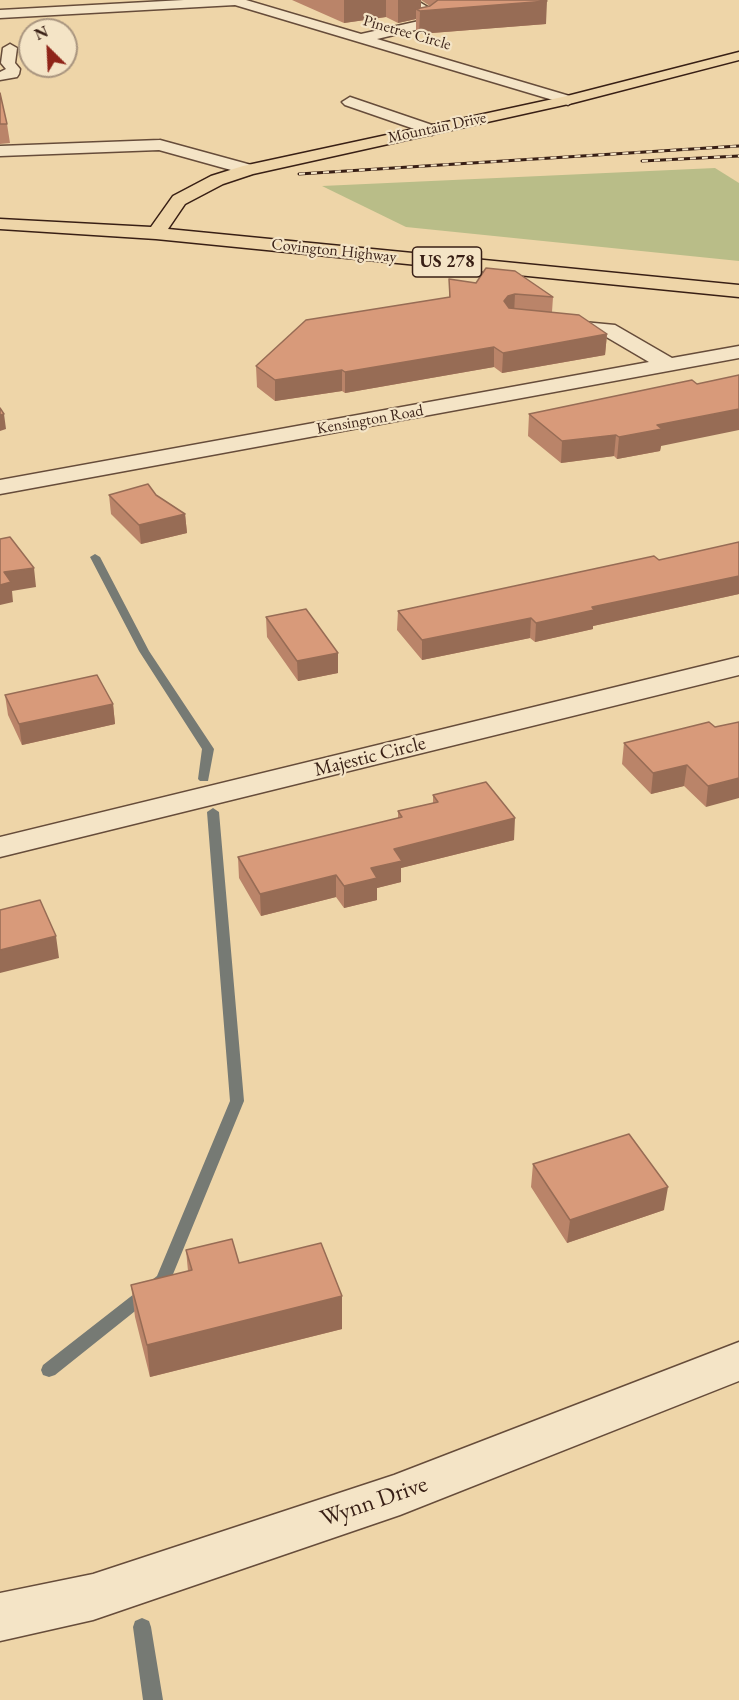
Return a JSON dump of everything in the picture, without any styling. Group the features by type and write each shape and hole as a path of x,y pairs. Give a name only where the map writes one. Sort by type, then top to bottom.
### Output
{"main road":[{"name":"Mountain Drive","path":"156,233 179,200 217,180 249,170 568,99 739,56"},
{"name":"Covington Highway","path":"0,224 156,233 739,291"}],"street":[{"path":"360,38 423,24 431,19 431,15 420,6 405,0"},
{"name":"Pinetree Circle","path":"0,14 234,1 568,99"},
{"path":"0,76 12,74 13,69 6,58"},
{"path":"350,107 368,108 432,130"},
{"path":"0,151 153,145 249,170"},
{"path":"536,324 608,329 669,365"},
{"name":"Kensington Road","path":"0,487 739,352"},
{"name":"Majestic Circle","path":"0,847 739,666"},
{"name":"Wynn Drive","path":"0,1617 93,1597 400,1494 739,1361"}],"green space":[{"path":"715,168 739,183 739,261 406,227 322,186"}],"building":[{"path":"438,0 547,1 420,11 416,9 430,6"},
{"path":"0,93 7,124 0,124"},
{"path":"486,268 515,271 553,297 515,294 508,296 504,301 509,308 579,315 607,334 503,353 494,347 345,372 342,370 275,380 256,366 306,320 450,297 449,279 476,283"},
{"path":"739,375 739,409 657,425 662,429 619,437 616,435 562,441 529,414 692,380 697,384"},
{"path":"148,484 156,495 185,514 139,525 109,495"},
{"path":"10,537 34,568 4,572 11,582 0,585 0,539"},
{"path":"739,542 739,576 592,607 594,610 536,623 531,618 422,640 398,611 654,556 659,560"},
{"path":"306,609 338,653 297,661 266,617"},
{"path":"97,675 113,704 19,724 5,695"},
{"path":"709,722 715,727 739,722 739,778 708,786 687,765 653,773 624,743"},
{"path":"486,782 515,818 394,849 402,861 371,868 377,878 344,886 336,875 260,894 238,857 402,817 398,811 438,802 433,795"},
{"path":"40,900 56,936 0,950 0,910"},
{"path":"629,1134 668,1187 570,1220 533,1164"},
{"path":"232,1239 239,1263 321,1243 342,1296 147,1345 131,1285 192,1270 186,1250"}],"waterway":[{"path":"95,557 144,651 208,749 204,779"},
{"path":"49,1370 163,1280 237,1101 213,812"},
{"path":"142,1627 153,1700"}],"railway":[{"path":"299,174 739,146"},
{"path":"642,161 739,156"}]}
